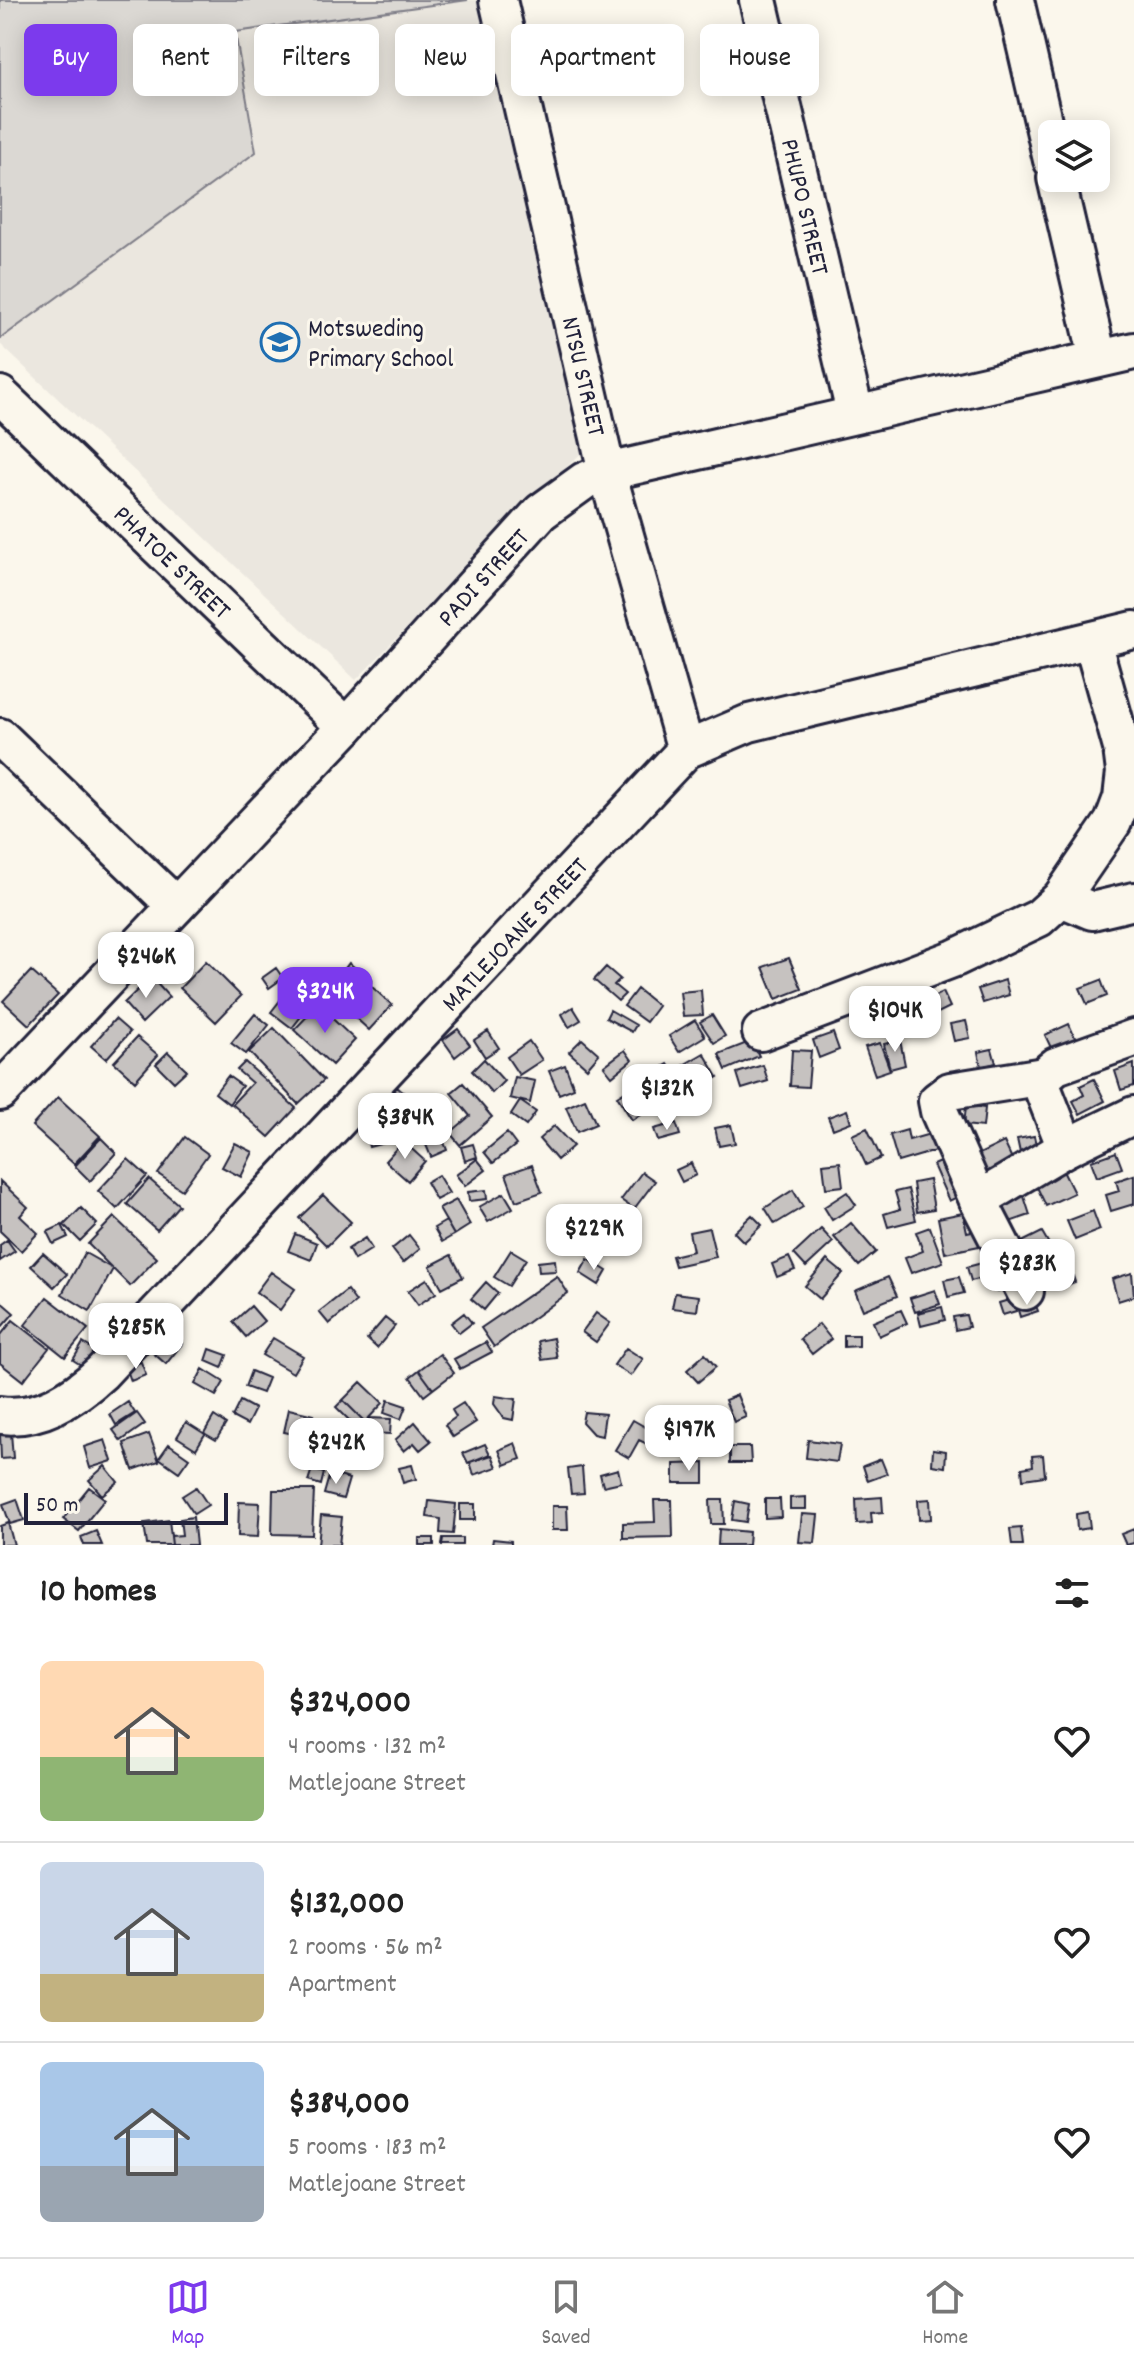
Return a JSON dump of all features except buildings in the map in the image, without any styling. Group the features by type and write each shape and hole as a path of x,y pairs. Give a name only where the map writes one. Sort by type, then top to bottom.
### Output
{"street":[{"name":"NTSU STREET","path":"498,0 607,472 686,750"},
{"name":"PHUPO STREET","path":"758,0 855,413"},
{"path":"1015,0 1043,120"},
{"path":"1059,192 1098,358"},
{"name":"PADI STREET","path":"3,1083 346,727 541,512 584,481 607,472 855,413 1134,351"},
{"name":"PHATOE STREET","path":"0,395 346,727"},
{"name":"MATLEJOANE STREET","path":"0,1415 11,1417 36,1413 62,1403 84,1389 102,1372 686,750 749,723 1134,630"},
{"path":"761,1032 955,958 1039,918 1061,898 1113,822 1122,798 1125,772 1122,748 1092,641"},
{"path":"0,737 176,906"},
{"path":"1061,898 1092,911 1134,901"},
{"path":"1025,1291 978,1200 939,1111 939,1097 950,1091 1044,1076 1056,1066 1134,1038"},
{"path":"1044,1076 1042,1087 1066,1148"},
{"path":"978,1200 1066,1148 1134,1115"}],"shaded area":[{"path":"0,0 468,0 293,24 254,24 254,29 238,32 238,24 133,24 133,96 238,96 238,49 256,152 0,339"},
{"name":"Motsweding Primary School","path":"481,0 486,24 395,24 395,96 495,96 495,61 584,451 543,488 356,680 0,344 0,339 256,152 238,49 238,32 254,29 254,96 379,96 379,24 293,24"}],"place":[{"name":"Motsweding Primary School","path":"280,342"}]}
